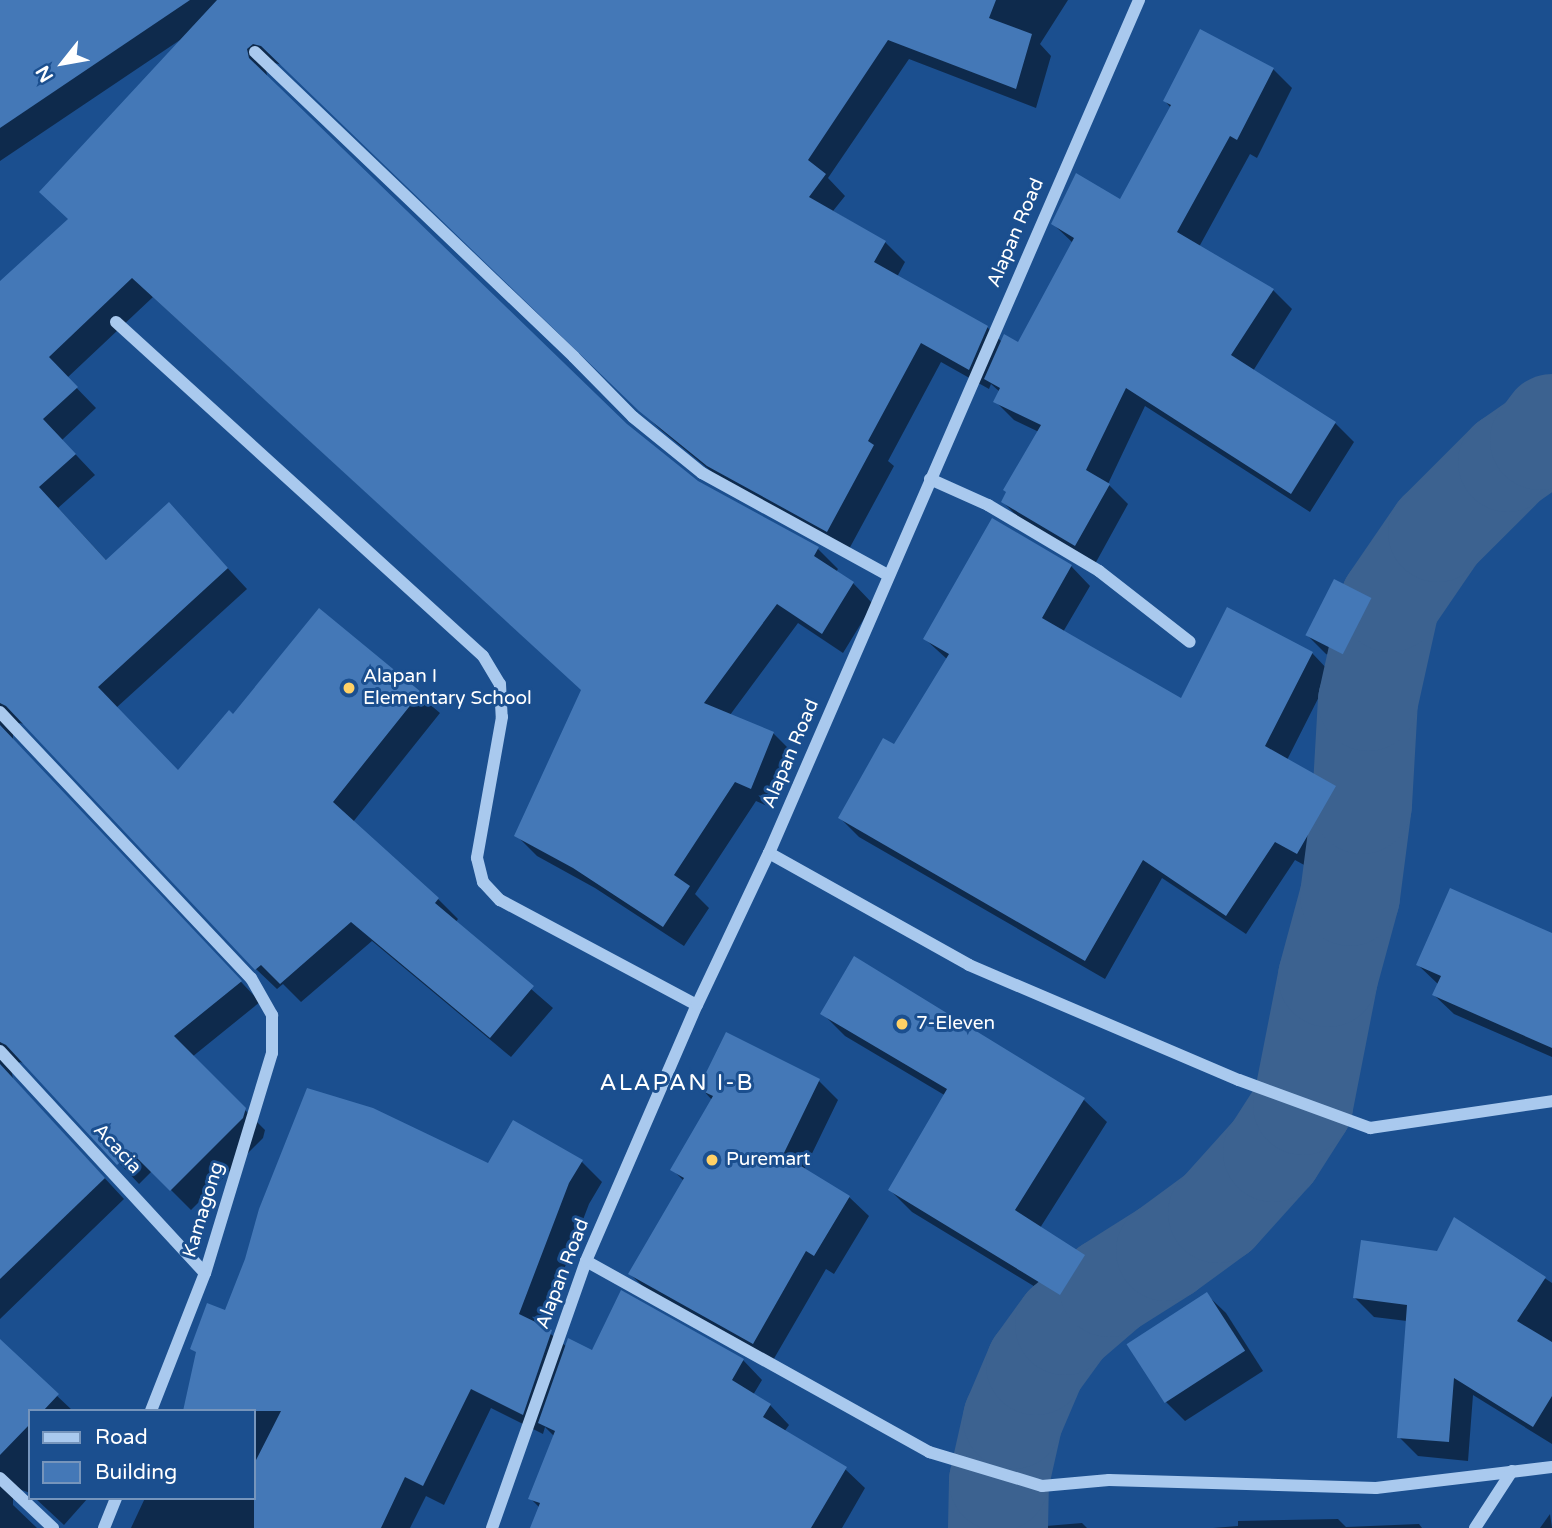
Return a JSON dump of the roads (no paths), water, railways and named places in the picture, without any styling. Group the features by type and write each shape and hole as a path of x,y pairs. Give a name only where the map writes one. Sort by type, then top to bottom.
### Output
{"street":[{"name":"Alapan Road","path":"492,1528 586,1261 697,1005 769,853 1139,0"},
{"path":"255,52 564,347 633,417 702,473 889,576"},
{"path":"116,322 483,656 500,684 502,717 477,858 483,882 500,900 697,1005"},
{"path":"930,479 988,505 1099,571 1190,642"},
{"name":"Kamagong","path":"0,712 251,978 272,1015 272,1053 205,1273 152,1409"},
{"path":"769,853 969,965 1239,1080 1370,1128 1552,1101"},
{"name":"Acacia","path":"0,1051 205,1273"},
{"path":"586,1261 929,1452 1042,1486 1109,1480 1376,1488 1552,1466"},
{"path":"1475,1528 1512,1471"},
{"path":"0,1478 52,1528"},
{"path":"104,1528 115,1500"}],"waterway":[{"path":"998,1528 999,1481 1013,1419 1036,1365 1065,1325 1109,1287 1166,1251 1218,1213 1273,1152 1303,1105 1328,977 1350,896 1362,804 1368,701 1390,602 1438,532 1508,462 1540,440 1552,424"}],"place":[{"name":"Alapan I Elementary School","path":"349,688"},
{"name":"7-Eleven","path":"902,1024"},
{"name":"Puremart","path":"712,1160"}],"district":[{"name":"ALAPAN I-B","path":"677,1083"}]}
